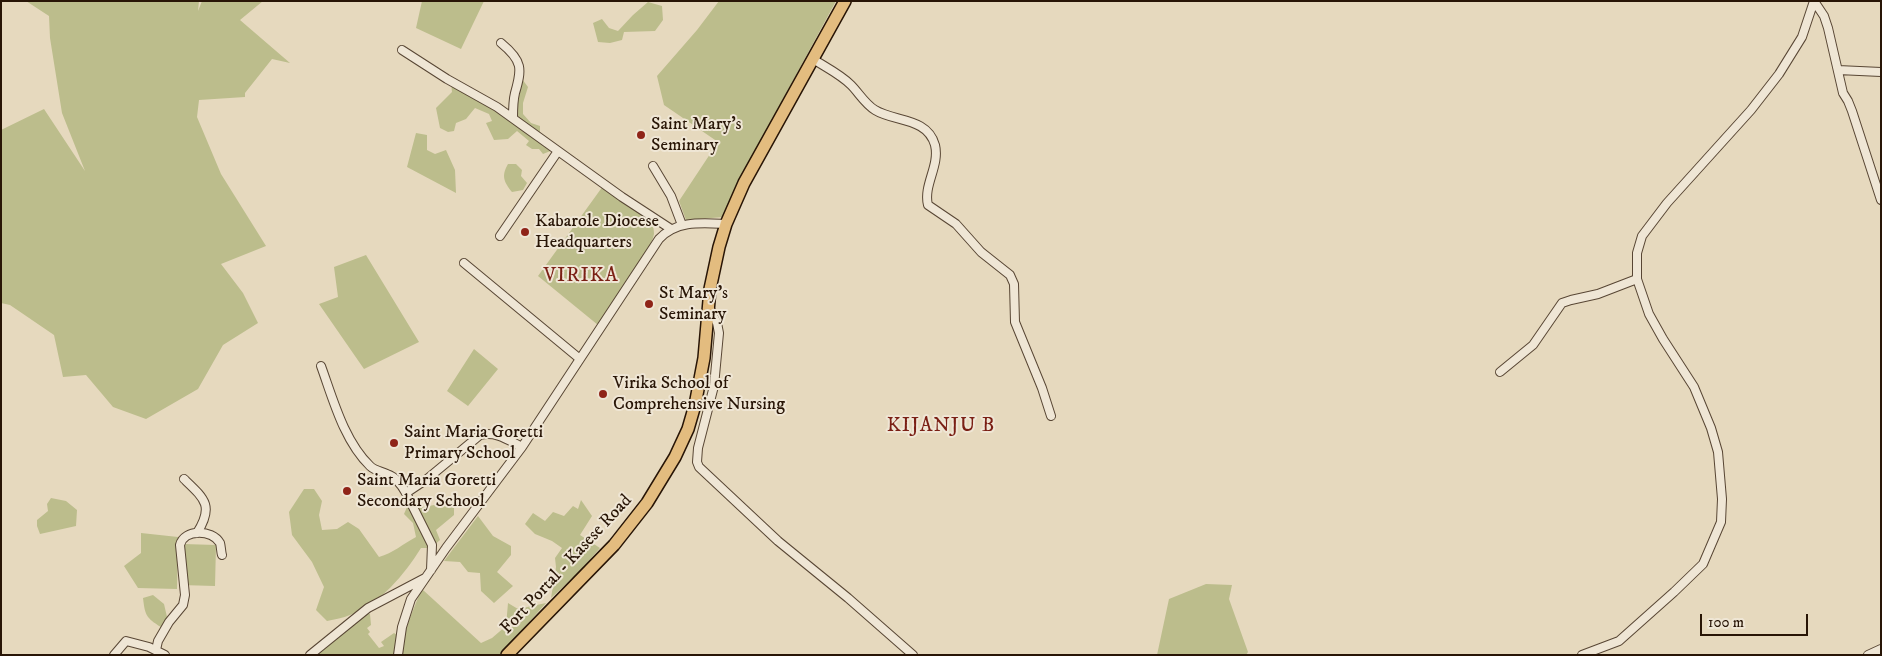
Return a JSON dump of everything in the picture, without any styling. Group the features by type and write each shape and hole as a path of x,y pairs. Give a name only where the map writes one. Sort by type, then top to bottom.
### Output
{"highway":[{"name":"Fort Portal - Kasese Road","path":"507,655 614,544 660,483 675,457 688,429 695,405 704,358 708,305 714,268 726,224 744,183 845,1"}],"street":[{"path":"1814,1 1824,16 1843,93 1850,106 1881,200"},
{"path":"1582,655 1620,641 1674,592 1703,564 1721,522 1722,498 1718,452 1711,428 1694,387 1649,314 1636,279 1637,253 1642,236 1667,203 1751,110 1779,74 1802,37 1814,1"},
{"path":"501,44 514,56 519,65 520,73 514,99 513,118"},
{"path":"402,50 513,118 622,197 671,229"},
{"path":"813,59 843,78 873,109 916,123 931,137 935,145 935,159 927,199 928,205 956,224 981,252 1010,275 1014,284 1016,322 1051,416"},
{"path":"1838,70 1881,72"},
{"path":"500,236 558,151"},
{"path":"653,166 671,196 682,225"},
{"path":"398,655 402,627 411,599 446,548 466,524 522,447 659,239 671,229 682,225 726,224"},
{"path":"464,263 580,359"},
{"path":"1500,372 1533,345 1562,303 1598,294 1636,279"},
{"path":"708,305 717,323 719,333 714,386 698,448 697,462 699,467 778,541 848,598 913,655"},
{"path":"321,366 336,409 348,435 361,456 371,468 396,478 406,492 432,545 431,570"},
{"path":"406,492 427,479 480,435 495,434 522,447"},
{"path":"184,480 201,496 205,504 207,513 197,533"},
{"path":"156,650 158,642 169,622 183,605 185,595 181,540 188,534 197,533 214,538 220,543 222,555"},
{"path":"432,545 446,548"},
{"path":"310,655 368,608 425,578"},
{"path":"114,655 126,641 149,647 164,655"},
{"path":"1868,655 1881,649"}],"green space":[{"path":"26,1 199,1 198,11 202,1 263,1 240,20 290,63 272,59 245,93 245,97 199,100 197,117 221,174 266,246 221,264 243,293 258,323 223,345 198,389 146,419 113,407 86,375 63,377 54,335 10,305 1,303 1,130 44,109 85,171 62,113 50,38 49,16"},
{"path":"422,1 484,1 461,49 416,28"},
{"path":"719,1 836,1 776,112 724,217 686,220 679,201 718,142 664,105 657,76 697,30"},
{"path":"648,2 662,6 663,20 655,31 624,32 622,40 610,43 598,42 593,23 602,19 609,28 618,31"},
{"path":"522,79 528,87 523,103 523,114 531,123 540,126 540,135 515,117 516,102"},
{"path":"451,83 497,109 553,150 543,154 539,149 532,149 526,145 529,141 517,131 508,139 494,140 486,123 492,121 489,114 475,108 466,119 456,123 454,131 448,132 440,128 436,108 452,92"},
{"path":"416,133 427,135 427,150 435,154 446,150 455,170 456,193 407,167"},
{"path":"508,164 516,164 522,170 521,176 527,183 523,190 512,192 507,185 504,175"},
{"path":"603,186 650,220 654,234 646,254 598,325 538,276"},
{"path":"366,255 419,342 364,369 319,304 338,297 334,267"},
{"path":"474,349 498,369 468,406 447,391"},
{"path":"304,489 314,489 322,501 319,515 322,530 337,529 348,522 359,529 379,557 416,537 413,523 404,514 410,500 424,507 454,501 454,515 436,530 440,540 431,548 421,548 399,578 382,596 361,610 327,621 316,610 324,587 312,562 292,535 289,512"},
{"path":"51,498 66,501 77,510 76,526 40,534 37,520 48,511 47,504"},
{"path":"581,500 592,516 580,535 600,548 579,572 551,598 556,567 555,558 562,548 552,541 535,534 525,524 533,513 545,521 553,512 564,516 573,506 578,509"},
{"path":"478,516 493,536 511,546 511,555 497,572 513,586 494,603 481,591 480,573 468,572 460,562 444,561"},
{"path":"141,533 178,537 177,589 138,588 124,566 141,553"},
{"path":"183,544 216,545 215,586 181,585"},
{"path":"1206,584 1232,585 1229,599 1248,652 1246,655 1157,655 1169,599"},
{"path":"423,590 481,643 492,638 506,626 508,603 518,609 546,603 500,655 401,655 403,639 408,624 420,593"},
{"path":"153,595 164,604 167,617 161,627 147,616 145,608 143,598"},
{"path":"367,614 370,614 371,625 367,628 370,632 368,634 379,648 384,646 381,642 394,633 397,635 395,655 315,655"}],"place":[{"name":"Saint Mary's Seminary","path":"641,135"},
{"name":"Kabarole Diocese Headquarters","path":"525,232"},
{"name":"St Mary's Seminary","path":"649,304"},
{"name":"Virika School of Comprehensive Nursing","path":"603,394"},
{"name":"Saint Maria Goretti Primary School","path":"394,443"},
{"name":"Saint Maria Goretti Secondary School","path":"347,491"}],"district":[{"name":"VIRIKA","path":"581,277"},
{"name":"KIJANJU B","path":"941,427"}]}
